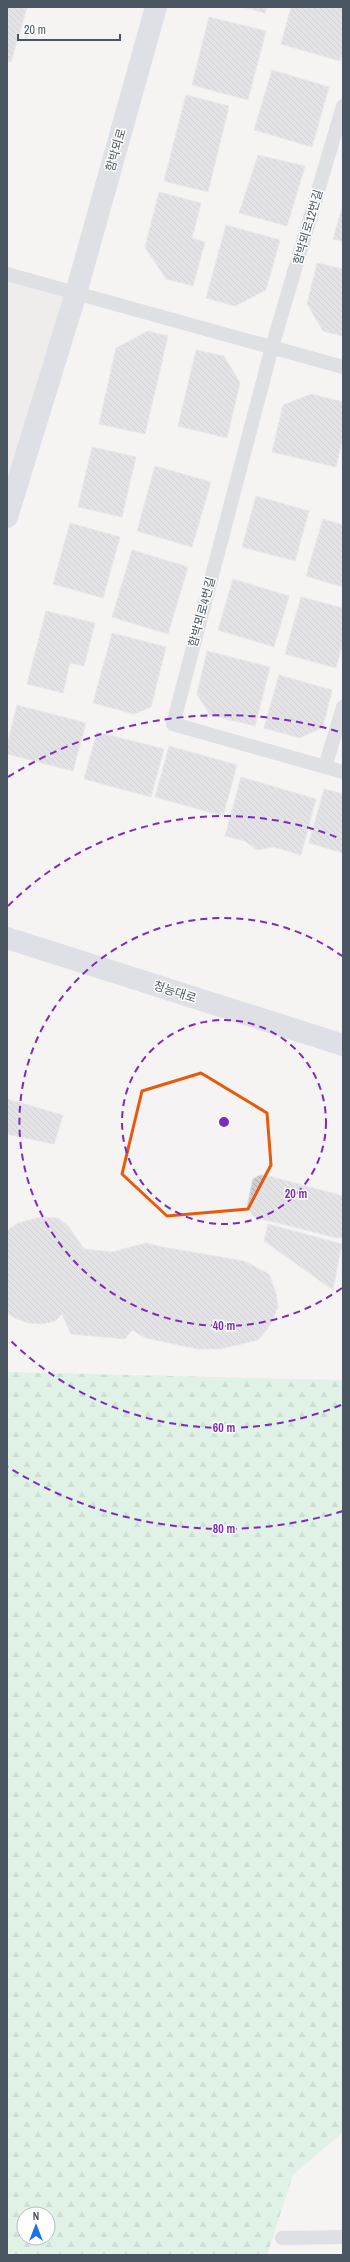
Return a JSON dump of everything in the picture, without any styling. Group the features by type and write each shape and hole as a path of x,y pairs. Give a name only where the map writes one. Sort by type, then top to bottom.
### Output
{"main road":[{"name":"함박뫼로","path":"7,517 76,293 156,7"},
{"name":"청능대로","path":"7,938 343,1045"}],"lane":[{"name":"함박뫼로12번길","path":"272,347 343,106"},
{"path":"7,274 343,367"},
{"name":"함박뫼로4번길","path":"272,347 172,724 343,772"},
{"path":"325,767 343,707"},
{"path":"282,2238 343,2237"}],"highlighted area":[{"path":"201,1073 267,1113 271,1165 248,1209 167,1216 122,1174 142,1091"}],"shaded area":[{"path":"7,274 76,293 7,517"}],"green space":[{"path":"7,1372 343,1380 343,2132 293,2175 267,2255 7,2255"}],"building":[{"path":"7,7 27,7 11,62 7,61"},
{"path":"243,7 267,7 265,13"},
{"path":"291,7 343,7 343,51 340,61 281,44"},
{"path":"209,17 266,31 248,100 192,85"},
{"path":"272,70 329,87 312,147 254,130"},
{"path":"186,95 229,106 208,192 164,181"},
{"path":"258,155 305,166 287,226 239,213"},
{"path":"159,192 201,203 192,238 205,242 193,286 166,279 145,247"},
{"path":"343,204 343,242 333,239"},
{"path":"226,225 280,240 266,290 235,306 206,298"},
{"path":"317,263 343,269 343,336 323,331 307,304"},
{"path":"148,331 168,336 145,434 99,424 116,348"},
{"path":"196,350 224,356 240,383 227,438 178,426"},
{"path":"311,394 343,402 343,437 336,467 272,452 283,405"},
{"path":"92,447 136,457 122,517 78,507"},
{"path":"155,466 211,482 192,547 137,531"},
{"path":"256,496 309,511 295,561 242,547"},
{"path":"323,519 343,525 343,587 306,576"},
{"path":"70,523 120,537 103,598 53,584"},
{"path":"132,550 188,567 168,634 112,617"},
{"path":"233,579 289,596 274,647 218,630"},
{"path":"301,597 343,608 343,642 336,668 285,654"},
{"path":"46,611 95,623 84,666 70,663 63,693 27,684"},
{"path":"112,633 166,647 151,707 134,714 93,703"},
{"path":"207,651 270,667 255,726 210,715 197,694"},
{"path":"279,675 332,690 323,727 300,738 264,728"},
{"path":"17,705 86,723 73,771 7,754 7,745"},
{"path":"97,732 164,749 151,797 84,779"},
{"path":"169,746 237,765 223,816 155,797"},
{"path":"241,777 316,799 301,855 274,847 257,850 245,841 225,836"},
{"path":"324,789 343,794 343,853 309,843"},
{"path":"7,1099 63,1115 54,1144 7,1134"},
{"path":"260,1175 269,1176 343,1196 343,1238 337,1238 254,1217 247,1207 253,1179"},
{"path":"41,1217 58,1218 68,1226 84,1249 112,1252 146,1243 244,1261 269,1274 276,1293 278,1307 269,1327 258,1340 220,1349 197,1349 146,1338 132,1330 125,1339 71,1334 62,1314 55,1321 42,1324 28,1323 7,1313 7,1230 18,1223"},
{"path":"268,1224 342,1244 333,1290 264,1241"}]}
